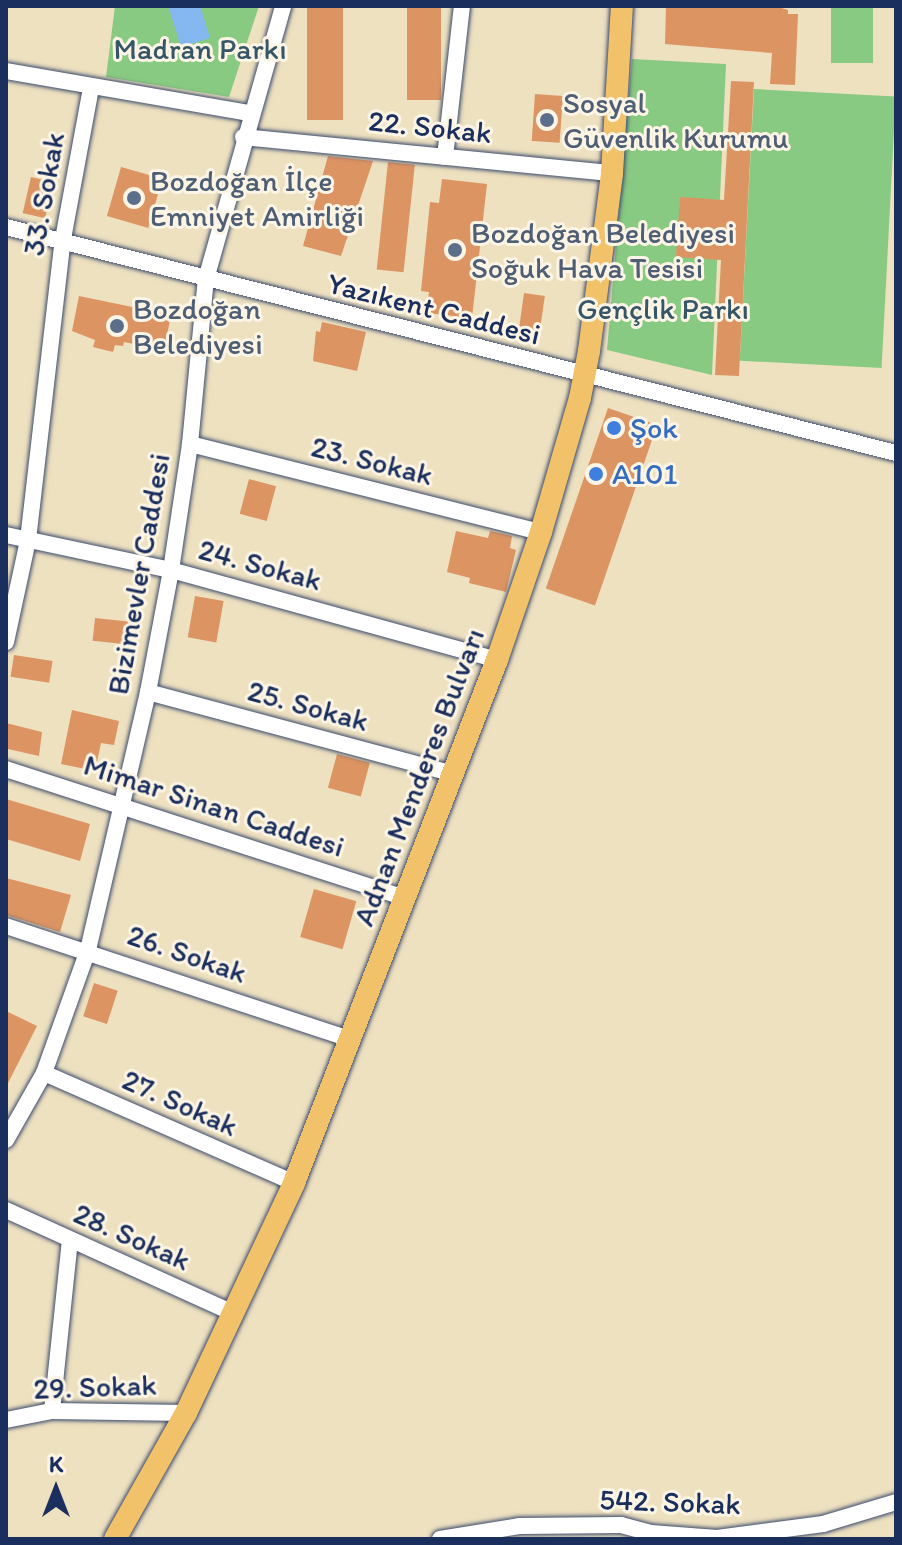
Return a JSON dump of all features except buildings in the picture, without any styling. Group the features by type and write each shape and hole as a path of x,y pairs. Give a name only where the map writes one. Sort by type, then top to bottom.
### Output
{"main road":[{"name":"Adnan Menderes Bulvarı","path":"117,1535 186,1413 294,1183 454,774 541,532 585,376 612,173 622,6"}],"street":[{"name":"Bizimevler Caddesi","path":"6,1140 44,1073 88,950 148,692 171,570 190,444 206,279 243,137 283,6"},
{"path":"445,157 462,6"},
{"path":"6,71 250,113"},
{"name":"33. Sokak","path":"6,642 28,540 63,239 91,88"},
{"name":"22. Sokak","path":"243,137 612,173"},
{"name":"Yazıkent Caddesi","path":"6,227 896,453"},
{"name":"23. Sokak","path":"190,444 541,532"},
{"name":"24. Sokak","path":"6,535 171,570 497,660"},
{"name":"25. Sokak","path":"148,692 454,774"},
{"name":"Mimar Sinan Caddesi","path":"6,769 405,898"},
{"name":"26. Sokak","path":"6,926 88,950 349,1039"},
{"name":"27. Sokak","path":"44,1073 294,1183"},
{"name":"28. Sokak","path":"6,1210 235,1314"},
{"path":"52,1411 70,1241"},
{"name":"29. Sokak","path":"6,1420 52,1411 186,1413"},
{"name":"542. Sokak","path":"440,1539 519,1526 621,1525 651,1533 717,1538 823,1524 896,1502"}],"green space":[{"name":"Madran Parkı","path":"115,6 259,6 229,97 106,77"},
{"path":"831,6 873,6 873,63 831,63"},
{"name":"Gençlik Parkı","path":"632,59 726,64 712,375 607,350"},
{"path":"754,89 896,96 882,368 740,361"}],"water":[{"path":"168,6 200,6 210,38 181,47"}],"place":[{"name":"Sosyal Güvenlik Kurumu","path":"547,120"},
{"name":"Bozdoğan İlçe Emniyet Amirliği","path":"134,198"},
{"name":"Bozdoğan Belediyesi Soğuk Hava Tesisi","path":"455,250"},
{"name":"Bozdoğan Belediyesi","path":"117,326"},
{"name":"Şok","path":"614,428"},
{"name":"A101","path":"596,474"}]}
